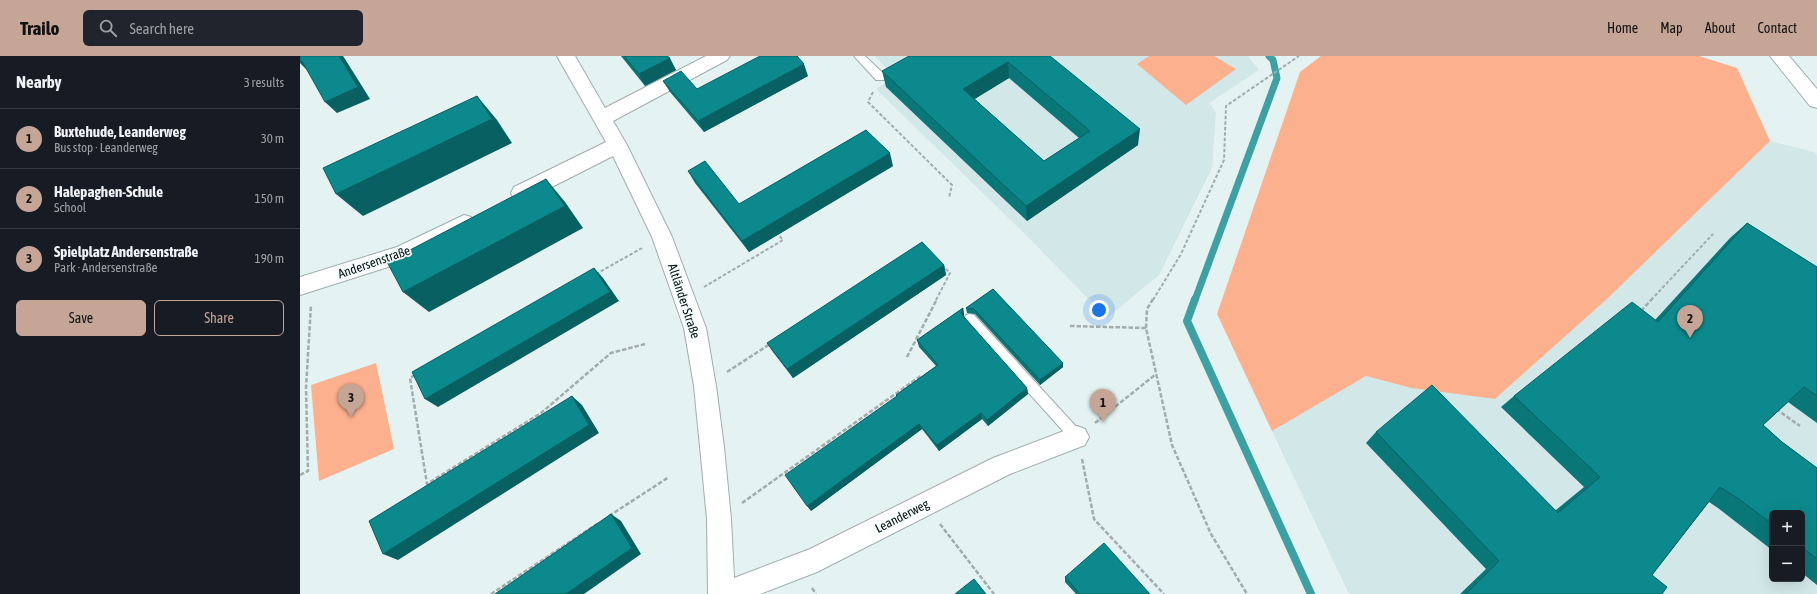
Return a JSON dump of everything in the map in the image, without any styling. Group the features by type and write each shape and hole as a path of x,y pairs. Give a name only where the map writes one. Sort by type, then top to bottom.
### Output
{"street":[{"name":"Altländer Straße","path":"566,56 617,145 662,237 695,328 705,386 719,519 721,594"},
{"path":"602,118 722,56"},
{"path":"1779,56 1817,102"},
{"path":"503,203 617,145"},
{"name":"Andersenstraße","path":"307,284 403,254 481,214"},
{"name":"Leanderweg","path":"727,594 817,559 1002,466 1077,438"}],"lane":[{"path":"859,56 880,77"},
{"path":"970,319 1077,438"}],"path":[{"path":"1247,594 1211,534 1172,445 1146,328 1147,309 1181,254 1224,160 1226,106 1299,56"},
{"path":"880,77 868,102 952,185 949,198"},
{"path":"684,298 783,240 773,228"},
{"path":"1646,315 1640,311 1713,234"},
{"path":"594,276 662,237"},
{"path":"907,356 950,273 939,262"},
{"path":"300,474 308,471 305,392 307,284"},
{"path":"1070,326 1146,328"},
{"path":"705,386 771,343"},
{"path":"417,375 410,378 427,484 541,413 611,353 645,344"},
{"path":"1156,374 1077,438 1094,519 1164,594"},
{"path":"719,519 922,375"},
{"path":"1774,408 1800,426"},
{"path":"491,594 669,477"},
{"path":"925,505 994,594"}],"shaded area":[{"path":"875,56 1248,56 1259,70 1209,103 1216,112 1212,168 1159,275 1107,318 1030,239 876,89 894,77"},
{"path":"1149,56 1214,56 1236,69 1186,105 1137,64"},
{"path":"1321,56 1699,56 1737,68 1770,141 1607,299 1495,399 1411,388 1366,376 1272,431 1217,314 1300,72"},
{"path":"1770,141 1814,152 1817,155 1817,594 1349,594 1272,431 1366,376 1411,388 1495,399 1607,299"},
{"path":"376,363 394,449 319,481 311,385"}],"building":[{"path":"300,56 339,56 358,87 325,102 302,61 300,62"},
{"path":"624,56 667,56 670,58 639,74"},
{"path":"760,56 797,56 804,64 698,121 663,81 681,71 697,89"},
{"path":"909,56 1050,56 1140,129 1026,206 882,71","holes":["1008,62 1090,131 1044,161 963,89"]},
{"path":"477,96 492,119 336,194 323,168"},
{"path":"866,130 890,153 742,241 688,171 705,161 739,204"},
{"path":"546,179 565,206 403,292 387,262"},
{"path":"1747,223 1817,267 1817,396 1804,387 1763,425 1782,442 1817,468 1817,559 1805,549 1805,510 1769,510 1769,522 1720,487 1652,575 1667,587 1662,594 1466,594 1499,561 1376,432 1432,385 1558,513 1600,477 1514,396 1632,302 1658,322"},
{"path":"922,242 944,265 787,369 767,343"},
{"path":"594,268 610,292 425,399 412,372"},
{"path":"993,289 1063,363 1040,380 974,309 966,308"},
{"path":"963,308 961,313 964,317 1027,388 987,420 981,413 937,445 919,424 807,506 785,475 897,396 896,395 938,365 917,340"},
{"path":"572,396 589,425 383,554 369,521"},
{"path":"611,514 632,548 566,594 495,594"},
{"path":"1104,543 1150,594 1080,594 1065,577"},
{"path":"974,579 986,594 955,594"}],"waterway":[{"path":"1195,300 1277,78 1273,60 1269,56"},
{"path":"1195,299 1187,321 1311,594"}],"place":[{"name":"Halepaghen-Schule","path":"1690,338"},
{"name":"Spielplatz Andersenstraße","path":"351,417"},
{"name":"Buxtehude, Leanderweg","path":"1103,422"}]}
